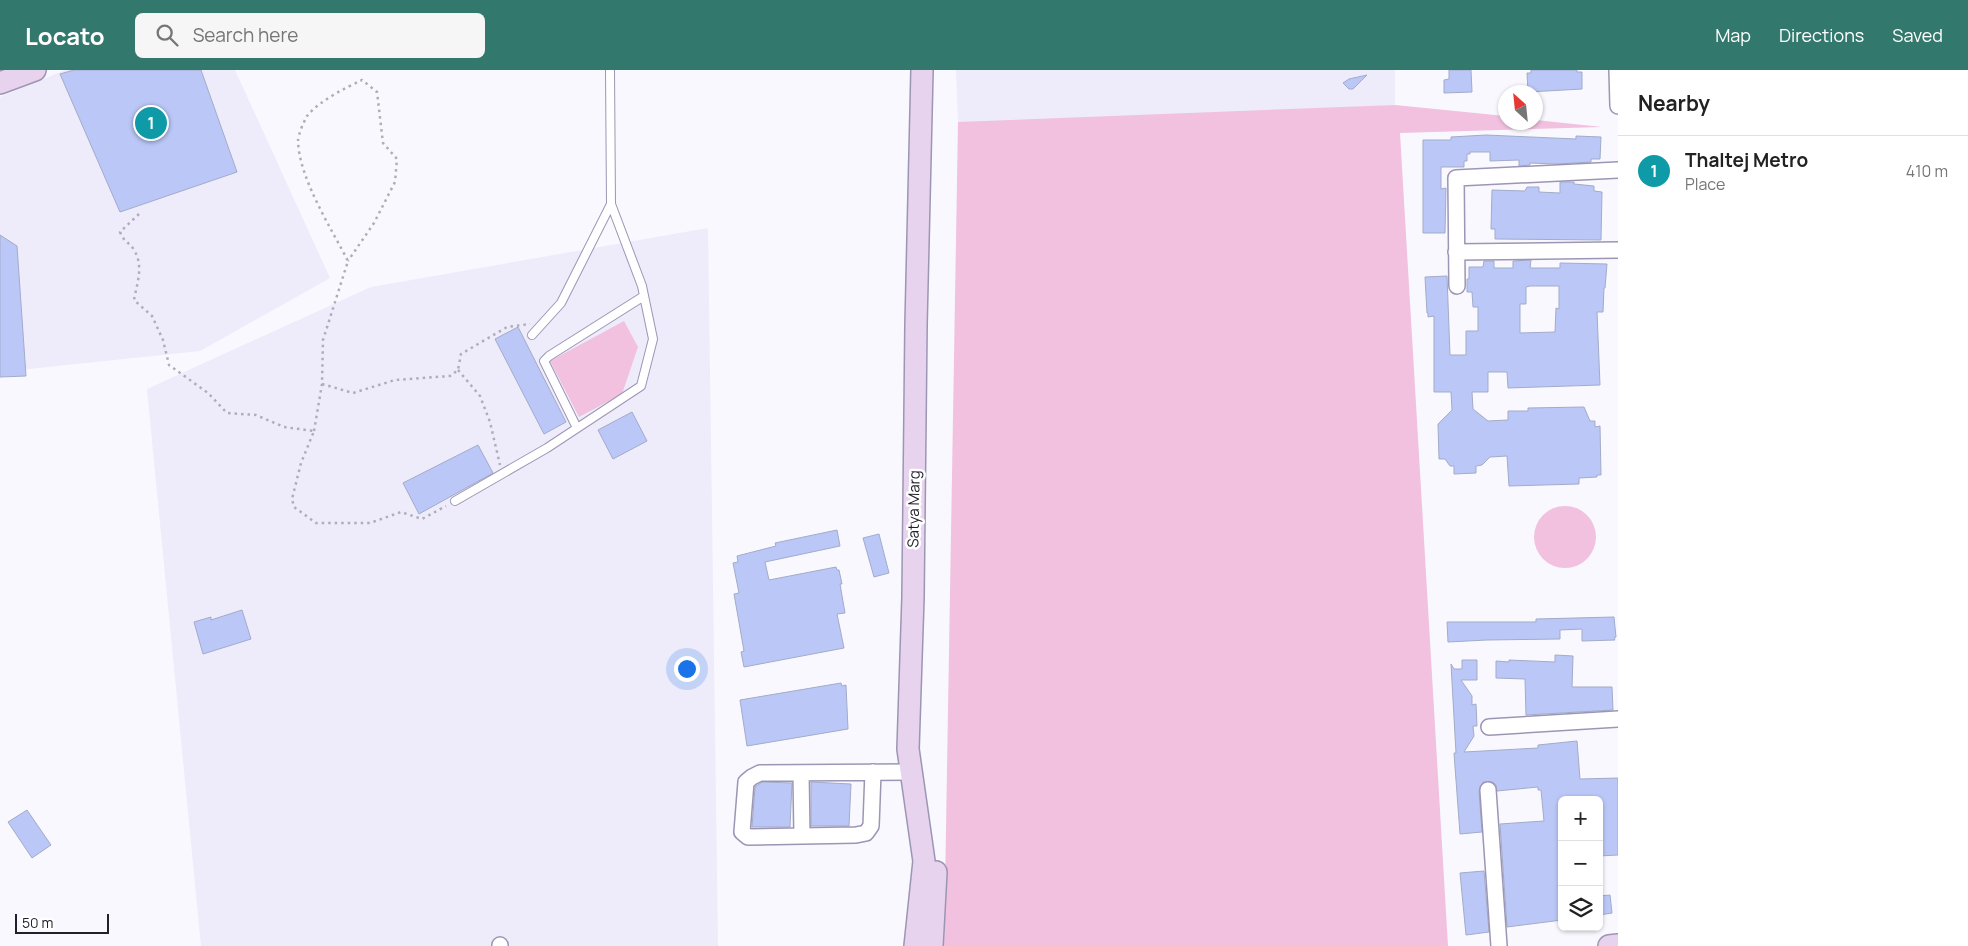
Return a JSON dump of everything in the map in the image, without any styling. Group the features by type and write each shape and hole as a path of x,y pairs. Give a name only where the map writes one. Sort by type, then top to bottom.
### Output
{"main road":[{"path":"0,83 35,70"},
{"name":"Satya Marg","path":"922,70 917,670 921,755 936,877 932,946"},
{"name":"Satya Marg","path":"915,946 924,861 908,749 917,670 936,70"},
{"path":"1608,946 1618,945"}],"street":[{"path":"1617,70 1618,106"},
{"path":"1457,286 1456,178 1618,170"},
{"path":"1456,252 1618,250"},
{"path":"1489,727 1618,719"},
{"path":"873,772 871,826 866,833 856,836 748,837 742,832 746,782 760,773 801,773 873,772 911,772"},
{"path":"801,773 802,836"},
{"path":"1488,790 1499,946"}],"lane":[{"path":"455,501 577,428 641,386 653,339 642,286 611,204 610,70"},
{"path":"532,336 561,303 611,204"},
{"path":"577,428 544,361 571,341 644,296"}],"path":[{"path":"348,261 324,216 304,169 298,139 307,116 342,89 362,80 377,92 383,143 397,159 395,182 374,223 348,261 323,340 322,384 314,431 301,463 292,499 294,507 316,523 370,523 401,512 422,519 455,501"},
{"path":"139,214 120,232 124,242 134,248 140,265 134,300 152,316 163,340 169,365 208,393 228,413 256,415 284,427 314,431"},
{"path":"322,384 353,393 395,380 450,376 458,370 461,354 507,328 543,323"},
{"path":"458,370 480,396 490,422 502,474"}],"shaded area":[{"path":"65,70 235,70 330,278 200,351 0,372 0,97"},
{"path":"956,70 1395,70 1395,105 1043,123 958,122"},
{"path":"1395,105 1498,115 1498,130 1501,130 1400,133 1448,946 944,946 958,122"},
{"path":"1543,121 1602,127 1543,129"},
{"path":"708,228 718,946 201,946 147,389 371,287"},
{"path":"624,321 638,347 622,394 579,417 550,361"},
{"path":"1565,506 1577,508 1587,515 1594,525 1596,537 1594,549 1587,559 1577,566 1565,568 1553,566 1543,559 1536,549 1534,537 1536,525 1543,515 1553,508"}],"building":[{"path":"74,70 201,70 237,172 120,212 60,74"},
{"path":"1449,70 1471,70 1472,92 1444,93 1444,80 1449,79"},
{"path":"1531,70 1577,70 1577,72 1582,72 1582,89 1543,91 1543,85 1528,85 1527,73 1531,73"},
{"path":"1367,75 1353,89 1349,89 1343,83 1349,79"},
{"path":"1486,135 1576,139 1576,136 1601,137 1600,159 1591,159 1591,162 1530,163 1530,165 1519,166 1519,160 1490,161 1490,152 1470,152 1470,154 1467,154 1467,161 1464,161 1464,167 1441,167 1441,189 1446,188 1445,233 1423,233 1423,140 1451,140 1451,137"},
{"path":"1560,182 1574,182 1574,184 1594,186 1594,191 1602,192 1601,240 1495,239 1495,229 1491,229 1492,190 1525,191 1527,187 1539,187 1539,192 1560,193"},
{"path":"0,235 17,246 26,376 0,377"},
{"path":"1531,260 1530,268 1560,268 1560,263 1607,264 1603,312 1597,312 1600,385 1508,388 1507,372 1488,372 1488,392 1472,392 1473,409 1488,421 1508,420 1508,411 1528,411 1528,408 1584,407 1590,421 1595,421 1595,427 1600,426 1601,475 1579,478 1579,484 1509,486 1507,456 1490,457 1482,465 1476,466 1476,473 1454,474 1454,466 1450,466 1445,459 1439,459 1438,424 1452,410 1451,392 1434,392 1434,316 1428,317 1427,313 1425,277 1447,276 1450,355 1466,355 1466,331 1478,331 1478,307 1473,307 1472,292 1467,292 1469,267 1483,267 1484,261 1494,261 1494,268 1513,268 1513,261","holes":["1559,286 1559,309 1556,308 1555,332 1520,333 1520,304 1526,304 1526,287"]},
{"path":"518,327 566,422 544,434 495,339"},
{"path":"632,412 647,441 613,459 598,430"},
{"path":"478,445 493,473 419,514 403,483"},
{"path":"837,530 840,546 765,562 769,580 836,567 839,570 845,613 837,614 844,648 744,667 741,652 744,651 734,594 739,593 733,563 738,562 737,556 776,546 775,543"},
{"path":"879,534 889,573 874,577 863,538"},
{"path":"242,610 251,639 203,654 194,622 211,617 211,620"},
{"path":"1614,617 1615,640 1582,641 1582,629 1560,630 1560,639 1448,642 1447,622 1536,622 1536,619"},
{"path":"1555,655 1573,656 1572,687 1612,687 1613,710 1526,715 1525,679 1496,678 1496,661 1555,662"},
{"path":"1462,660 1477,660 1477,680 1461,680 1472,696 1472,705 1476,704 1477,726 1473,726 1474,736 1464,752 1538,748 1538,745 1577,741 1580,779 1618,778 1618,855 1603,856 1603,796 1558,796 1558,921 1507,927 1500,824 1544,821 1541,790 1538,790 1538,787 1497,791 1496,785 1493,782 1483,782 1479,791 1482,832 1460,834 1454,753 1456,753 1451,664 1454,669 1462,669"},
{"path":"841,683 842,686 846,685 848,729 747,746 740,700"},
{"path":"762,782 792,783 790,827 752,827 755,787"},
{"path":"811,782 851,784 849,826 811,826"},
{"path":"27,810 51,845 32,858 8,822"},
{"path":"1484,871 1489,932 1466,935 1460,873"},
{"path":"1610,895 1612,913 1603,914 1603,896"}],"place":[{"name":"Thaltej Metro","path":"151,123"}]}
